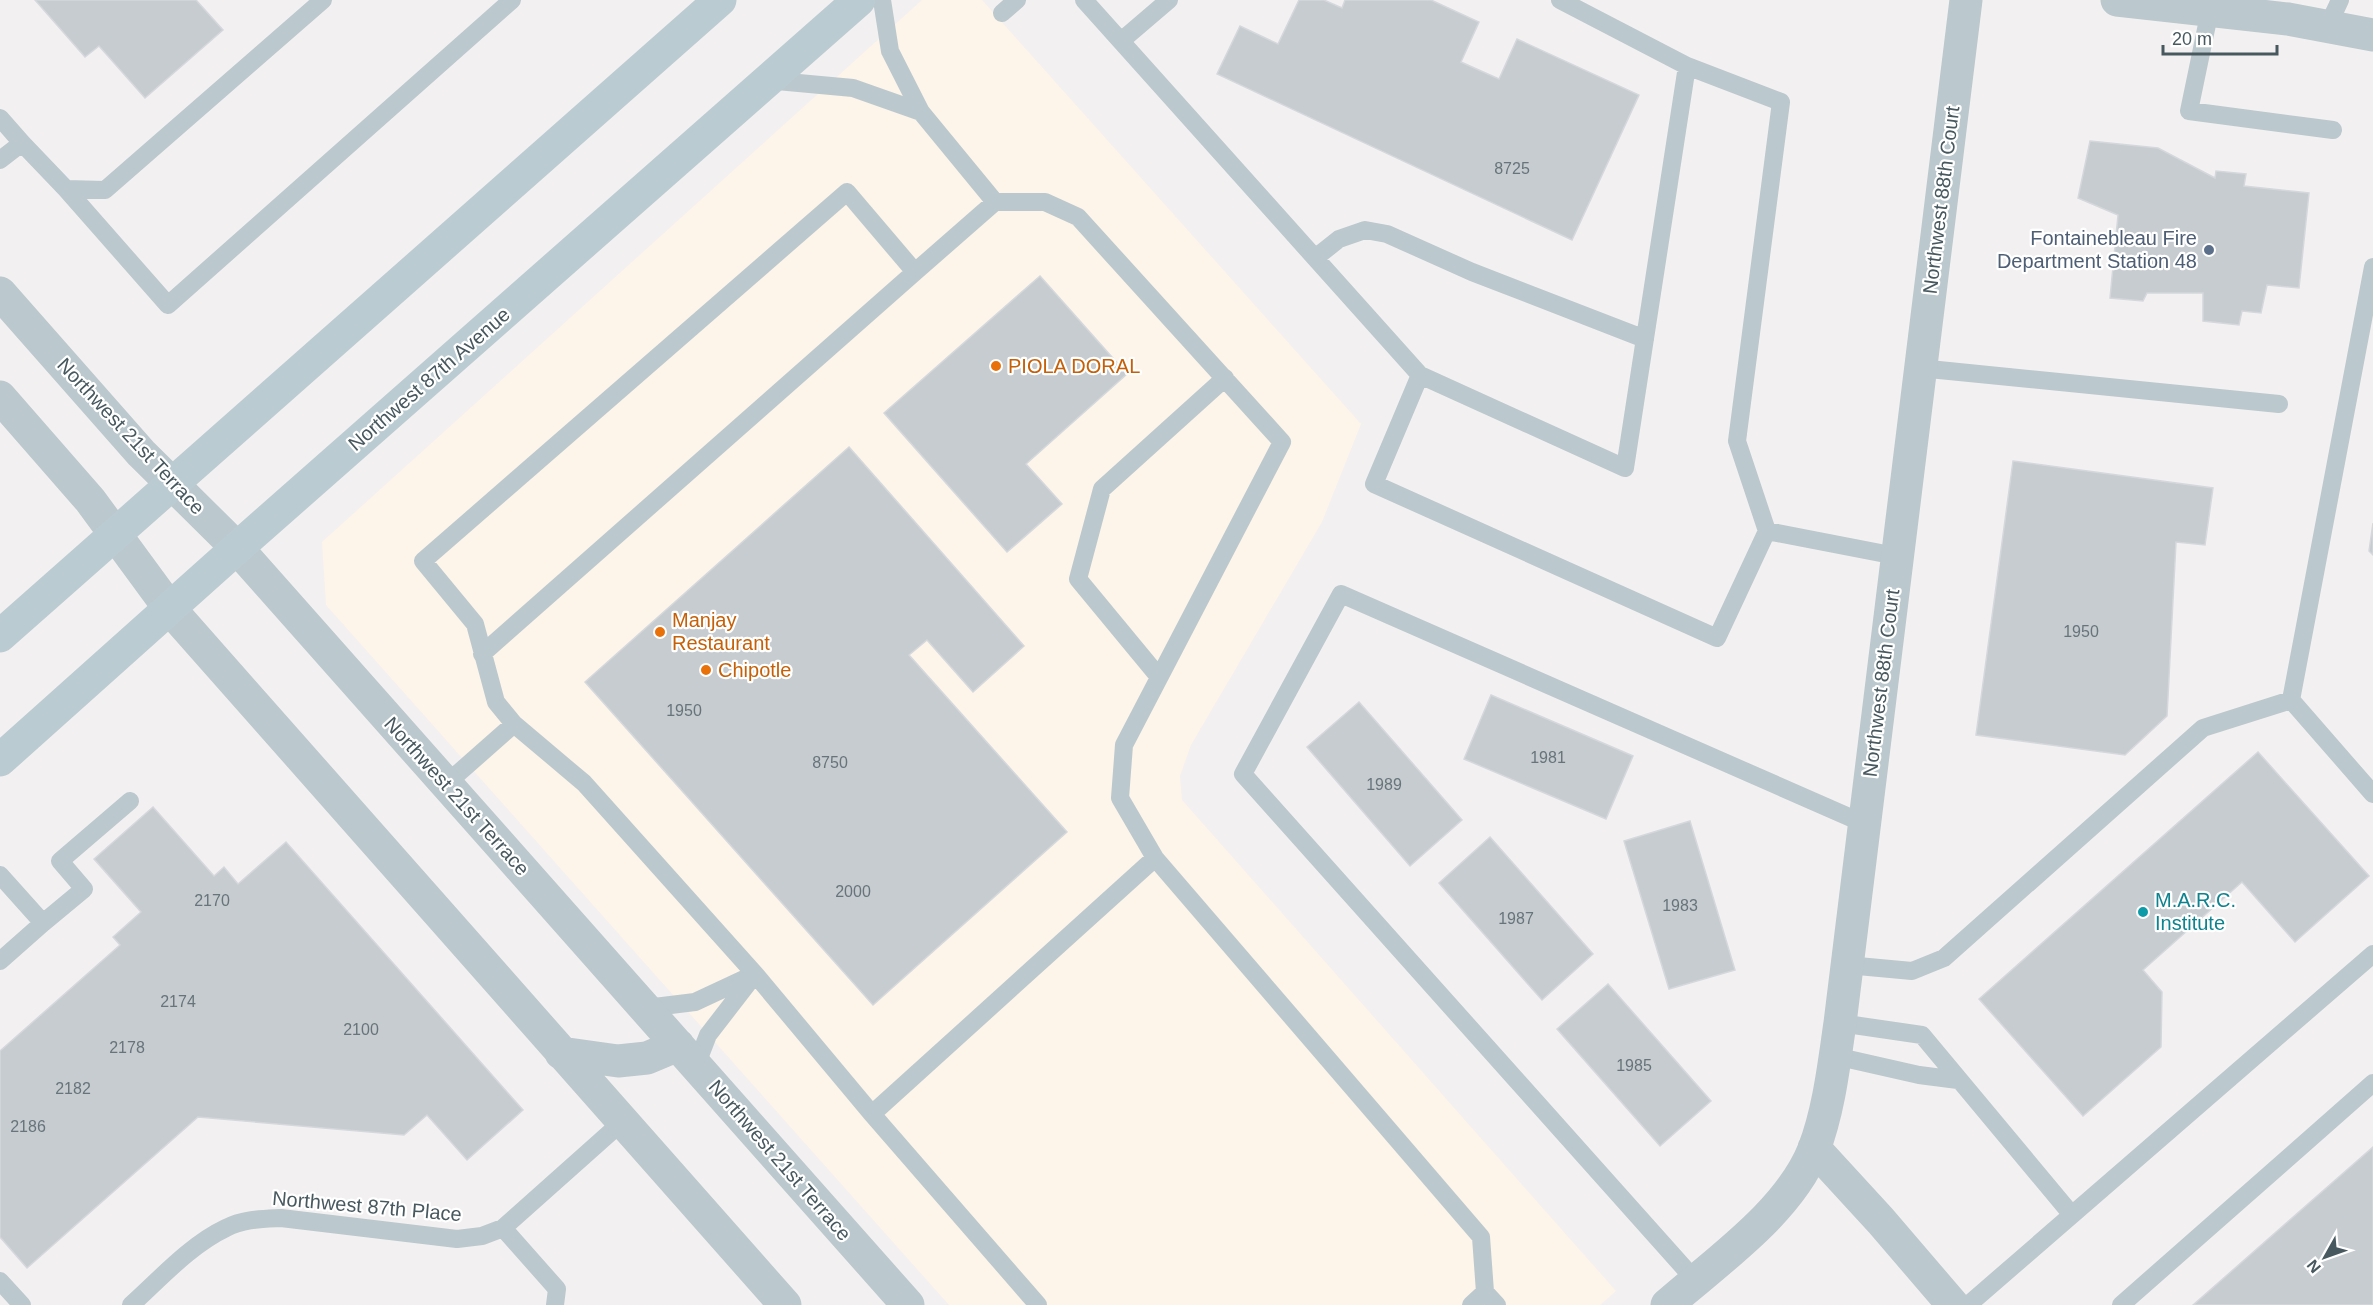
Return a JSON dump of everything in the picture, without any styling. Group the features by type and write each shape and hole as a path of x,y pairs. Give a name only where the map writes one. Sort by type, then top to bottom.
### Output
{"main road":[{"path":"0,636 720,0"},
{"name":"Northwest 87th Avenue","path":"0,760 859,0"}],"street":[{"name":"Northwest 88th Court","path":"1667,1305 1784,1199 1814,1148 1823,1117 1835,1056 1865,824 1919,368 1966,0"},
{"path":"2117,0 2288,19 2334,13 2373,35"},
{"name":"Northwest 21st Terrace","path":"0,293 141,453 237,548 908,1305"},
{"path":"0,397 74,481 170,609 785,1305"},
{"path":"561,1053 618,1061 687,1055"},
{"path":"1814,1148 1953,1305"}],"lane":[{"path":"66,189 105,190 323,0"},
{"path":"0,117 168,305 512,0"},
{"path":"882,0 890,51 921,112 994,202"},
{"path":"1002,13 1017,0"},
{"path":"1084,0 1420,375 1625,468 1687,66"},
{"path":"1121,41 1169,0"},
{"path":"1420,375 1374,484 1717,638 1767,531 1737,441 1781,102 1687,66 1560,0"},
{"path":"2210,10 2189,111 2333,130"},
{"path":"766,80 853,88 921,112"},
{"path":"0,160 22,143"},
{"path":"915,272 847,192 423,561 476,624 496,702 514,724 584,783 755,974 872,1114 1038,1305"},
{"path":"482,654 994,202 1045,202 1078,217 1282,442 1124,745 1120,798 1155,858 1482,1237 1491,1299 1471,1305"},
{"path":"1315,258 1339,239 1365,230 1387,234 1472,272 1645,339"},
{"path":"2291,700 2373,267"},
{"path":"1919,368 2279,404"},
{"path":"1159,677 1078,579 1102,489 1225,378"},
{"path":"1767,531 1896,556"},
{"path":"1695,1280 1243,774 1341,594 1865,824"},
{"path":"2291,700 2373,794"},
{"path":"1846,965 1912,971 1944,958 2202,728 2291,700"},
{"path":"446,784 514,724"},
{"path":"0,961 84,889 60,861 130,801"},
{"path":"872,1114 1155,858"},
{"path":"0,875 43,923"},
{"path":"1968,1305 2373,954"},
{"path":"646,1008 695,1002 755,974"},
{"path":"687,1055 708,1035 755,974"},
{"path":"1839,1023 1922,1035 2072,1215"},
{"path":"1835,1056 1919,1075 1958,1080"},
{"path":"2121,1305 2373,1083"},
{"name":"Northwest 87th Place","path":"131,1305 208,1238 227,1227 254,1219 281,1218 457,1239 482,1236 503,1228 622,1122"},
{"path":"503,1228 557,1289 555,1305"},
{"path":"0,1281 22,1305"}],"shaded area":[{"path":"922,0 982,0 1361,424 1322,522 1191,745 1180,776 1182,800 1616,1291 1600,1305 949,1305 326,605 322,542"}],"building":[{"path":"35,0 196,0 223,30 145,98 99,46 85,57"},
{"path":"1299,0 1324,0 1342,8 1345,0 1431,0 1479,22 1461,62 1499,79 1517,39 1639,95 1572,240 1217,74 1240,26 1278,44"},
{"name":"Fontainebleau Fire Department Station 48","path":"2090,141 2158,148 2215,178 2216,171 2246,174 2244,186 2309,193 2299,288 2267,285 2261,313 2242,311 2239,325 2203,321 2203,293 2147,293 2143,301 2110,298 2118,215 2078,198"},
{"path":"1040,276 1127,374 1026,464 1062,504 1007,552 884,413"},
{"path":"849,447 1024,646 973,692 927,640 909,655 1067,832 873,1005 585,682"},
{"path":"2013,461 2213,488 2205,545 2176,542 2167,716 2125,755 1976,735"},
{"path":"2373,523 2373,555 2369,551"},
{"path":"1491,695 1633,756 1606,819 1464,759"},
{"path":"1359,702 1462,820 1410,866 1307,747"},
{"name":"M.A.R.C. Institute","path":"2258,752 2369,876 2295,942 2242,882 2143,970 2162,992 2161,1047 2083,1116 1979,999"},
{"path":"153,807 214,876 224,867 238,884 286,842 523,1110 467,1160 427,1115 404,1135 198,1117 27,1268 0,1237 0,1051 120,945 113,937 141,912 94,859"},
{"path":"1690,821 1735,970 1669,989 1624,841"},
{"path":"1490,837 1593,954 1542,1000 1439,883"},
{"path":"1608,984 1711,1101 1660,1146 1557,1029"},
{"path":"2373,1147 2373,1305 2193,1305"}],"place":[{"name":"Fontainebleau Fire Department Station 48","path":"2209,250"},
{"name":"PIOLA DORAL","path":"996,366"},
{"name":"Manjay Restaurant","path":"660,632"},
{"name":"Chipotle","path":"706,670"},
{"name":"M.A.R.C. Institute","path":"2143,912"}]}
